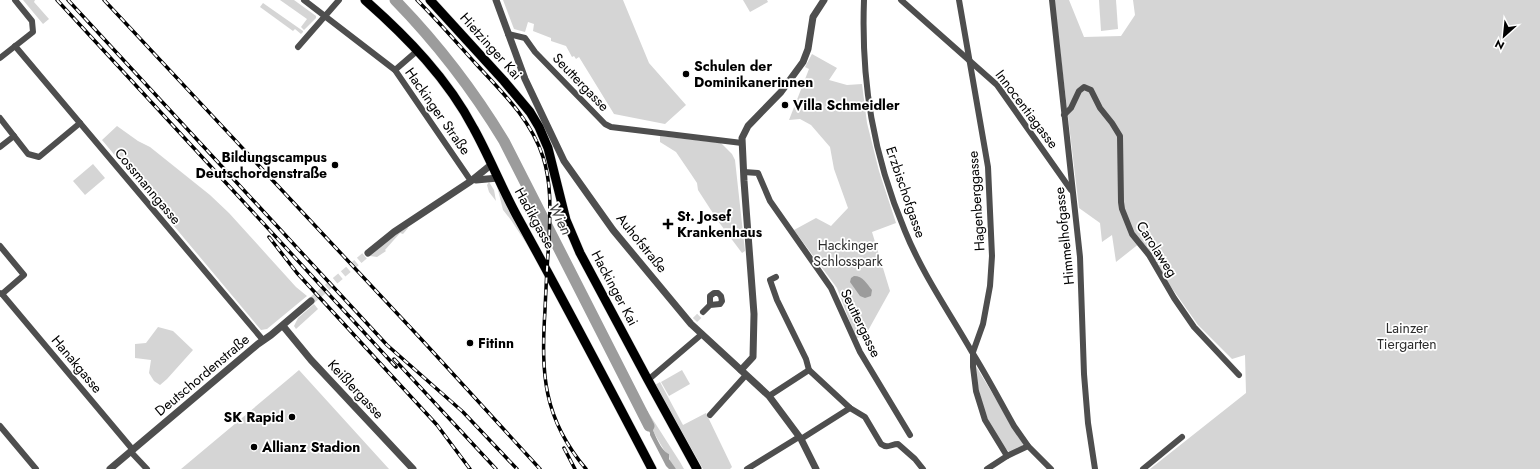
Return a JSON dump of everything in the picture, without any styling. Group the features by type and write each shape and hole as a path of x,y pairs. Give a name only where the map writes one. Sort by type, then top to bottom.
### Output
{"main road":[{"name":"Hadikgasse","path":"365,0 417,51 456,98 474,128 515,213 545,265 652,469"},
{"name":"Hietzinger Kai","path":"430,0 504,80 530,112"},
{"name":"Hackinger Kai","path":"530,112 544,137 548,148 566,220 580,253 697,469"}],"street":[{"path":"0,58 33,32 32,21 15,0"},
{"name":"Hackinger Straße","path":"304,0 326,15 396,70 472,181"},
{"path":"298,47 339,0"},
{"name":"Auhofstraße","path":"496,0 528,86 564,160 613,230 702,334 769,396 800,438 816,469"},
{"path":"710,415 744,372 753,357 754,302 742,143 744,134 748,126 781,92 802,62 808,49 813,17 824,0"},
{"name":"Erzbischofgasse","path":"864,0 864,62 869,109 882,168 905,231 932,284 973,352 1014,426 1028,446 1051,469"},
{"name":"Innocentiagasse","path":"901,0 997,85 1072,192"},
{"name":"Hagenberggasse","path":"959,0 988,168 992,256 990,286 983,324 973,352"},
{"name":"Himmelhofgasse","path":"1052,0 1080,256 1084,374 1088,423 1095,469"},
{"name":"Seuttergasse","path":"508,34 525,38 535,52 605,124 611,127 742,143"},
{"name":"Cossmanngasse","path":"15,46 263,340"},
{"path":"396,70 417,51"},
{"name":"Carolaweg","path":"1064,115 1071,108 1079,91 1084,87 1091,90 1100,108 1120,136 1121,202 1123,215 1132,234 1149,255 1174,298 1194,327 1240,375"},
{"path":"0,118 28,154 39,157 80,123"},
{"path":"0,147 14,136"},
{"path":"368,253 394,232 472,181 492,164"},
{"name":"Seuttergasse","path":"744,172 758,174 770,201 823,275 831,288 860,352 910,435"},
{"path":"472,181 484,178 498,178"},
{"path":"0,246 24,275 1,294"},
{"path":"776,277 770,280 777,300 806,359 809,370 850,408 865,418 881,444 885,447 898,444 915,459 923,469"},
{"name":"Hanakgasse","path":"1,294 147,469"},
{"name":"Deutschordenstraße","path":"110,469 263,340 283,326 311,301"},
{"path":"703,312 710,305"},
{"name":"Keißlergasse","path":"283,326 311,360 413,469"},
{"path":"648,380 702,334"},
{"name":"Erzbischofgasse","path":"973,352 976,391 985,420 1007,456"},
{"path":"769,396 809,370"},
{"path":"747,469 850,408"},
{"path":"0,426 36,469"},
{"path":"1143,469 1182,437"},
{"path":"987,469 1007,456 1028,446"}],"green space":[{"path":"23,0 35,0 34,2 49,19 43,24"},
{"path":"280,0 294,0 316,16 316,18 304,30 301,27 307,19"},
{"path":"503,0 623,0 649,63 686,105 665,124 614,114 579,57 576,59 574,56 572,57 566,46 551,41 551,38 533,31 534,24 528,22 525,32 514,29"},
{"path":"743,0 767,0 768,2 750,12"},
{"name":"Lainzer Tiergarten","path":"1054,0 1069,0 1084,37 1121,36 1135,15 1133,0 1540,0 1540,469 1150,469 1246,393 1245,355 1232,359 1198,325 1140,243 1116,262 1112,235 1102,242 1100,223 1079,208"},
{"path":"1099,0 1116,0 1118,29 1101,31"},
{"path":"263,3 303,32 301,34 295,29 293,31 260,7"},
{"name":"Hackinger Schlosspark","path":"812,54 837,68 829,80 847,85 862,84 867,123 879,171 896,223 872,232 890,291 865,336 856,338 837,288 794,230 816,218 831,226 848,208 834,169 830,147 811,125 800,119 789,120 809,69 805,67"},
{"path":"117,126 138,141 150,147 210,195 229,213 296,287 307,296 267,329 261,330 102,140"},
{"path":"660,136 721,143 732,154 735,160 745,251 742,253 718,221 698,190 697,183 676,152 660,142"},
{"path":"93,164 105,178 85,195 73,181"},
{"path":"489,182 494,190 496,201 489,192 487,185"},
{"path":"497,186 529,245 528,246 503,210"},
{"path":"408,227 403,234 400,233 385,250 386,251 377,257 370,256 391,238"},
{"path":"314,304 318,309 296,329 294,326 298,318"},
{"path":"158,327 173,331 193,350 160,385 154,381 149,373 151,360 135,358 135,344 146,343"},
{"path":"974,363 1023,444 1021,448 1010,453 1002,444 989,423 978,388"},
{"name":"SK Rapid","path":"299,370 389,469 181,469 292,376"},
{"path":"682,370 690,384 669,396 661,382"},
{"path":"660,382 683,425 706,413 732,467 730,469 703,469 655,385"},
{"path":"648,412 684,469 676,469 672,464 669,454 666,453 651,427"}],"shaded area":[{"path":"854,276 860,277 872,290 871,296 865,298 860,296 850,282 851,278"},
{"path":"646,410 648,412 647,416 659,443 665,452 669,454 669,459 676,469 669,469 666,466 643,418 639,415"}],"waterway":[{"name":"Wien","path":"395,0 440,50 454,68 504,141 649,426"}],"tunnel":[{"path":"311,301 368,253"},
{"path":"695,320 703,312"}],"railway":[{"path":"57,0 396,367"},
{"path":"68,0 387,345 463,412 517,469"},
{"path":"104,0 422,340 540,469"},
{"path":"417,0 497,86 524,119 538,144 543,157 548,178 550,210 544,333 545,375 553,413 561,432 586,469"},
{"path":"269,237 297,273 437,425 470,469"},
{"path":"394,359 496,469"},
{"path":"564,448 575,469"}],"place":[{"name":"Schulen der Dominikanerinnen","path":"686,74"},
{"name":"Villa Schmeidler","path":"785,105"},
{"name":"Bildungscampus Deutschordenstraße","path":"335,165"},
{"name":"St. Josef Krankenhaus","path":"668,224"},
{"name":"Fitinn","path":"470,343"},
{"name":"SK Rapid","path":"292,417"},
{"name":"Allianz Stadion","path":"254,447"}]}
